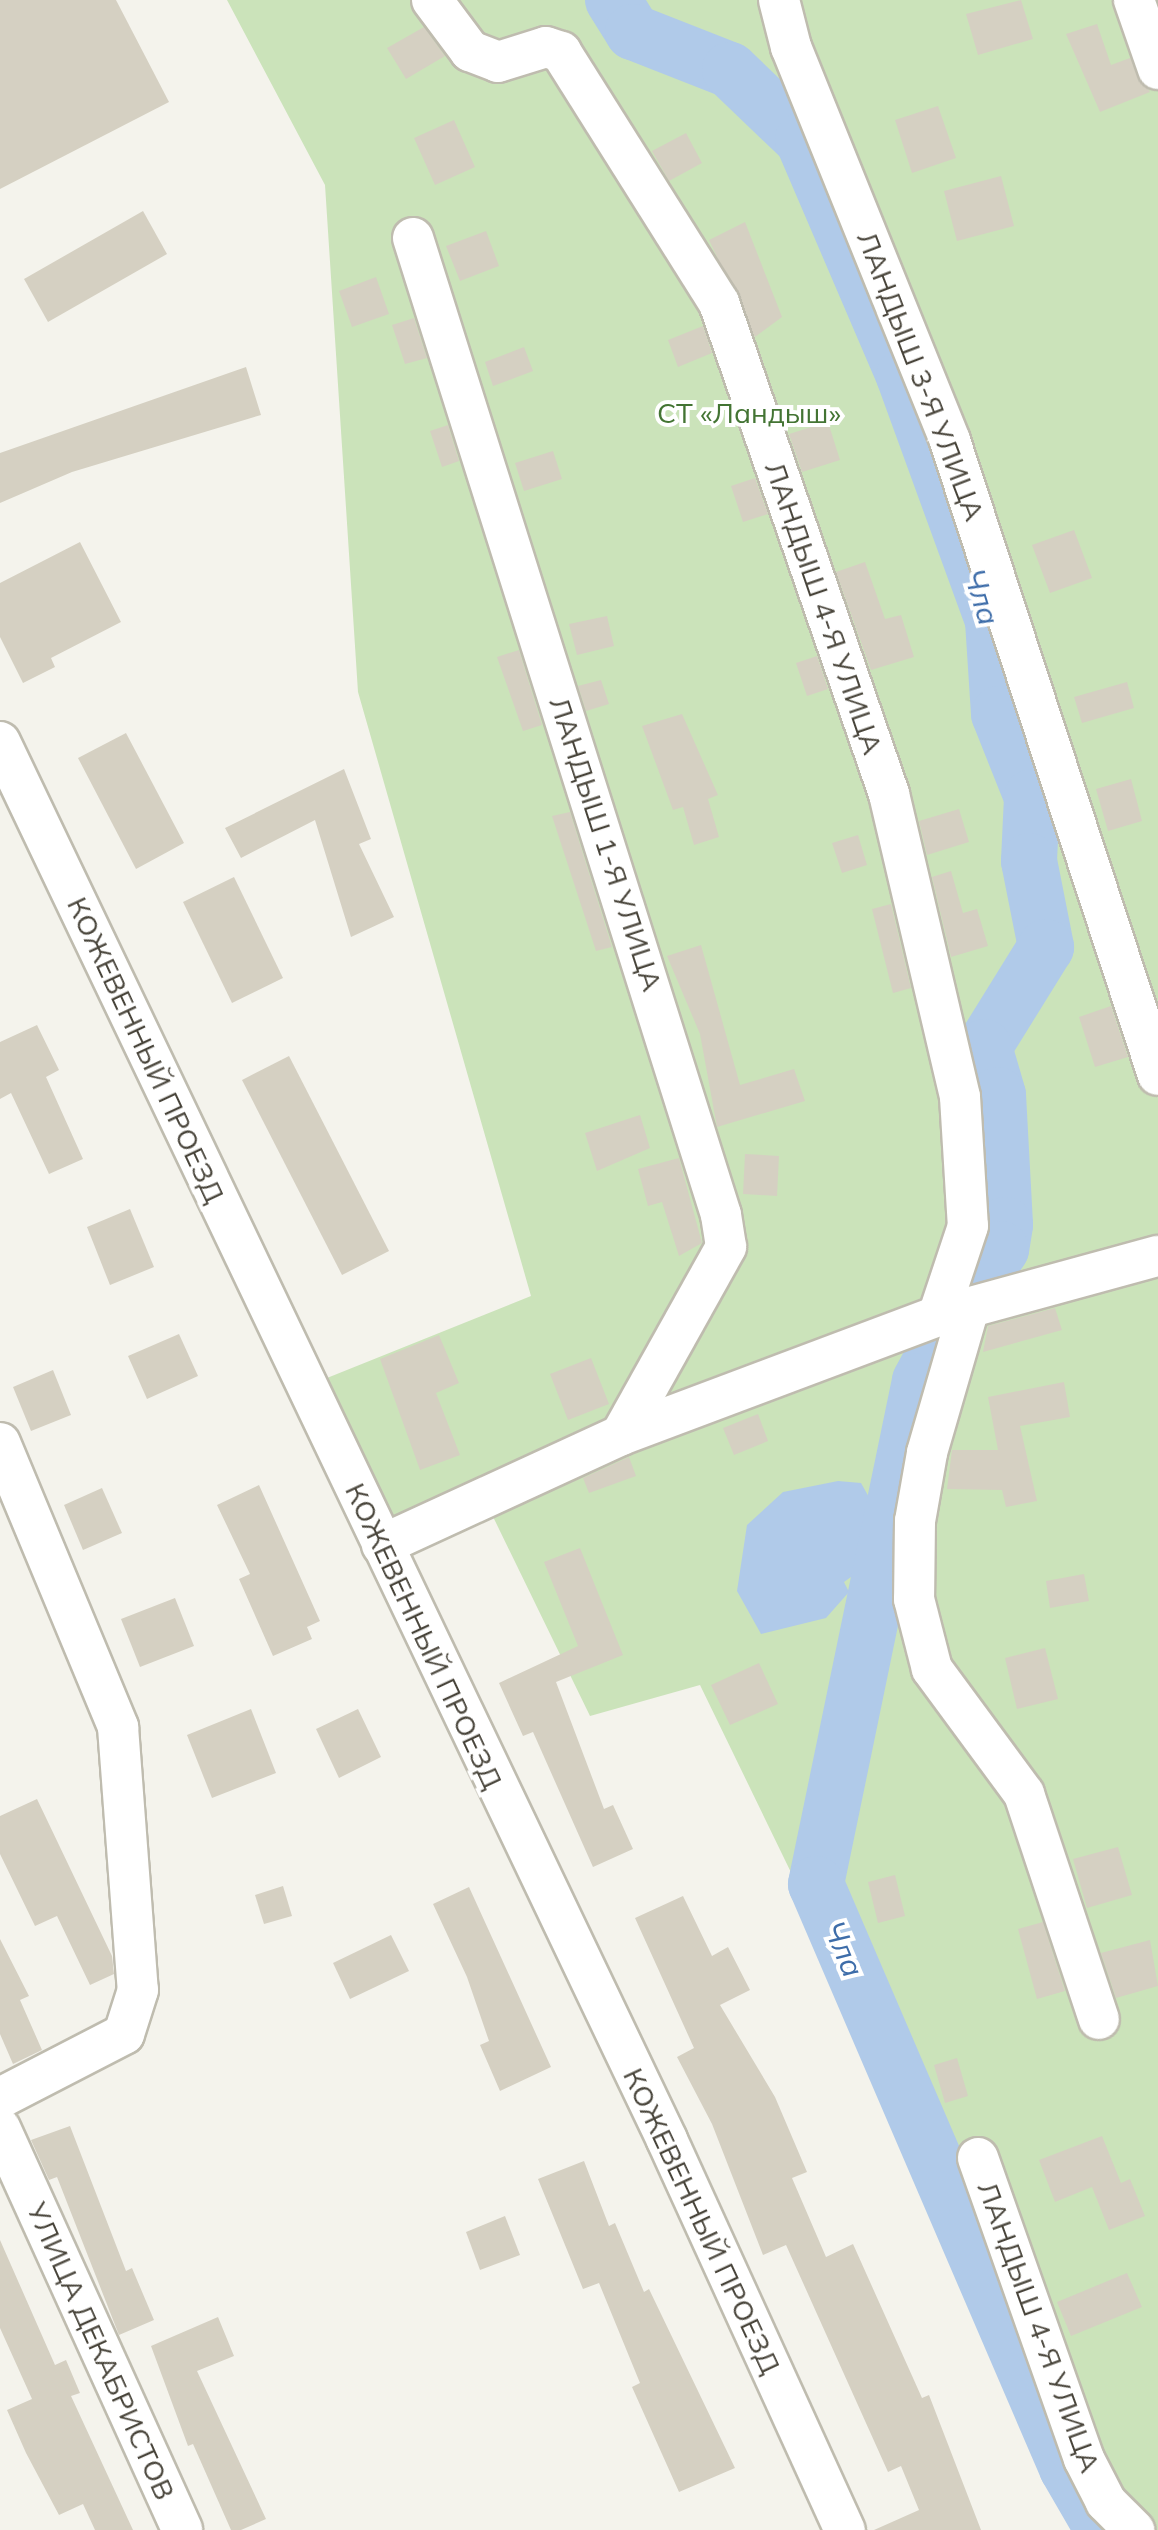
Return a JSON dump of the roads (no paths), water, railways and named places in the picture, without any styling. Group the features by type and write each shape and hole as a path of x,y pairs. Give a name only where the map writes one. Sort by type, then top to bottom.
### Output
{"street":[{"name":"ЛАНДЫШ 4-Я УЛИЦА","path":"432,0 470,51 498,62 546,47 561,52 719,303 889,794 960,1097 968,1226 925,1466 914,1599 932,1669 1024,1794 1099,2019"},
{"name":"ЛАНДЫШ 3-Я УЛИЦА","path":"779,0 791,47 950,441 1158,1075"},
{"path":"1134,0 1158,69"},
{"name":"ЛАНДЫШ 1-Я УЛИЦА","path":"413,238 721,1215 726,1247 621,1435"},
{"name":"КОЖЕВЕННЫЙ ПРОЕЗД","path":"0,742 845,2530"},
{"path":"382,1545 621,1435 954,1312 1158,1256"},
{"path":"0,1443 118,1727 138,1990 124,2034 0,2098"},
{"name":"УЛИЦА ДЕКАБРИСТОВ","path":"0,2128 182,2530"},
{"name":"ЛАНДЫШ 4-Я УЛИЦА","path":"978,2158 1084,2459 1106,2502 1134,2530"}],"water":[{"path":"838,1481 861,1483 870,1499 865,1567 844,1582 849,1592 826,1618 761,1634 737,1591 747,1525 783,1492"}],"waterway":[{"name":"Чла","path":"613,0 633,32 730,70 803,140 904,376 993,621 999,714 1032,797 1029,861 1046,947 984,1047 998,1095 1005,1225 1001,1249 973,1291"},
{"name":"Чла","path":"944,1336 920,1381 816,1884 1067,2468 1103,2530"}],"park label":[{"name":"СТ «Ландыш»","path":"749,413"}]}
